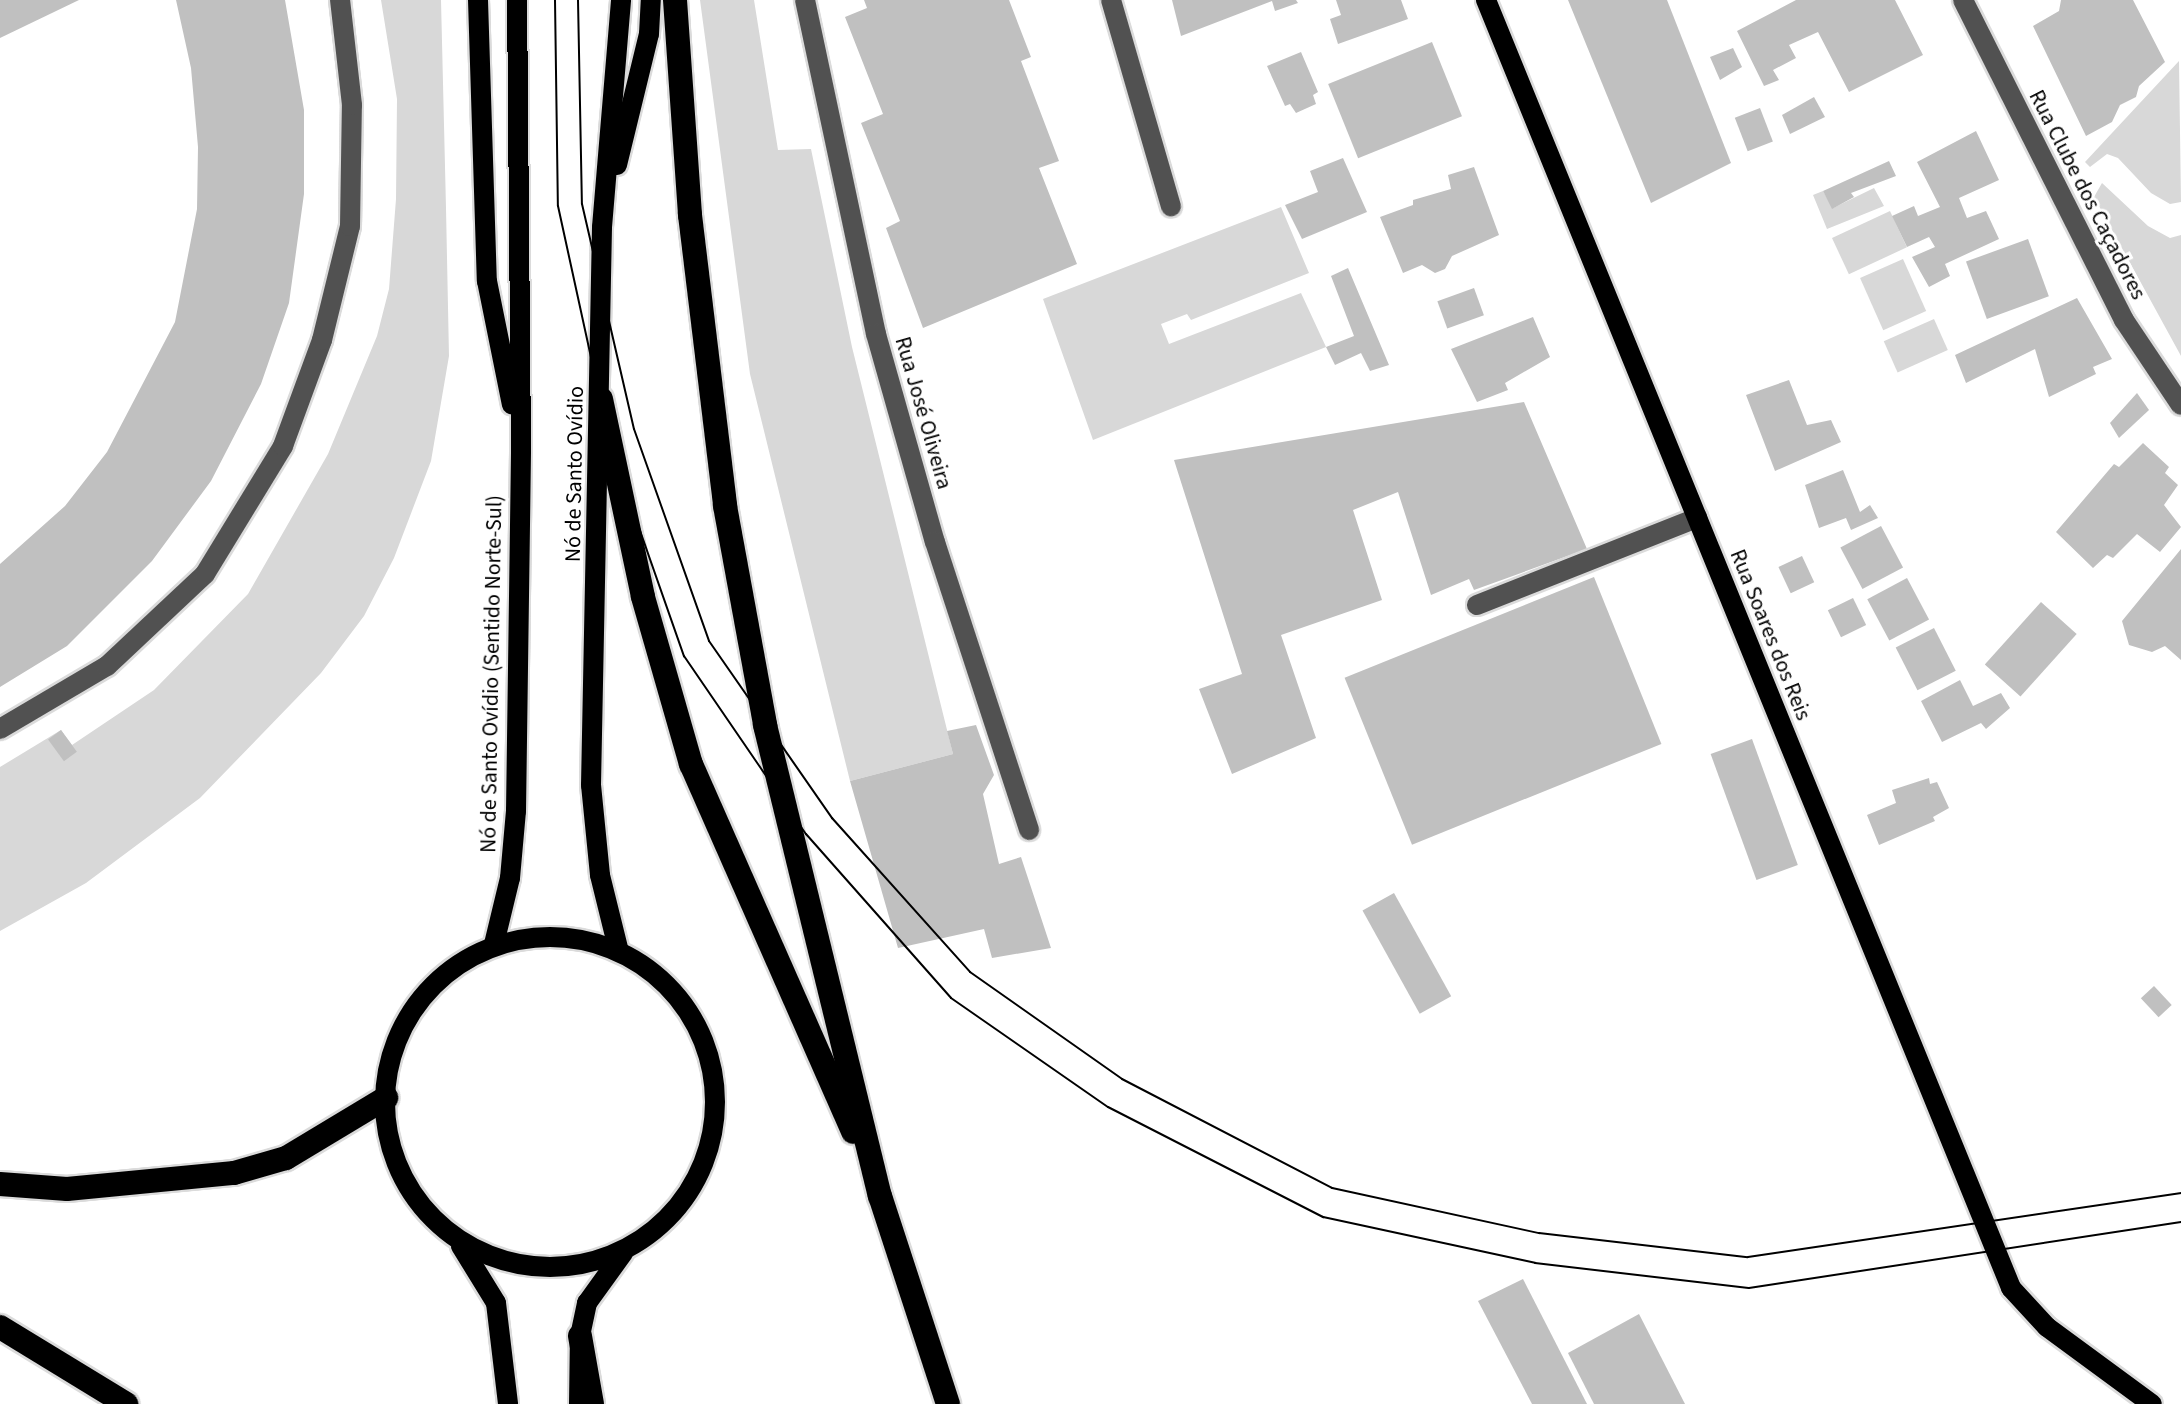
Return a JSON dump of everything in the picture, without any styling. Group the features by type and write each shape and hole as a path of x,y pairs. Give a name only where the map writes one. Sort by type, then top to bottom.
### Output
{"highway":[{"path":"675,0 690,215 725,506 765,725 880,1196 948,1404"},
{"path":"601,399 643,597 691,764 880,1196"},
{"path":"0,1184 67,1189 234,1173 286,1158 386,1098"},
{"path":"0,1327 126,1404"},
{"path":"580,1336 592,1404"}],"main road":[{"path":"478,0 487,281 521,451"},
{"path":"517,0 521,451"},
{"name":"Nó de Santo Ovídio","path":"618,948 600,875 591,785 602,227 621,0"},
{"path":"602,227 649,34 651,0"},
{"name":"Rua Soares dos Reis","path":"1486,0 2011,1288 2047,1327 2152,1404"},
{"name":"Nó de Santo Ovídio (Sentido Norte-Sul)","path":"494,944 514,838 521,451"},
{"path":"508,1404 496,1303 461,1246 424,1210 410,1189 398,1164 386,1098 404,1026 424,997 455,967 494,944 546,937 618,948 653,971 689,1013 704,1050 711,1090 709,1136 690,1189 671,1215 623,1252 587,1303 580,1336 579,1404"},
{"path":"461,1246 502,1263 540,1269 583,1264 623,1252"}],"street":[{"path":"0,729 107,666 205,574 283,446 322,340 350,226 352,105 340,0"},
{"name":"Rua José Oliveira","path":"805,0 876,334 935,542 1029,830"},
{"path":"1111,0 1171,206"},
{"name":"Rua Clube dos Caçadores","path":"1963,0 2124,320 2181,405"},
{"path":"1477,605 1697,518"}],"shaded area":[{"path":"381,0 441,0 446,208 449,356 431,461 394,558 364,616 321,673 200,798 86,883 0,931 0,767 61,730 72,745 154,690 248,594 328,454 377,336 389,289 396,199 397,99"},
{"path":"700,0 754,0 778,150 811,149 852,347 953,754 850,781 750,374"},
{"path":"2179,61 2181,202 2170,204 2151,193 2118,158 2107,154 2090,167 2085,162"},
{"path":"2102,183 2148,226 2170,238 2181,235 2181,356 2094,197"},
{"path":"1874,188 1884,206 1827,229 1813,195 1823,191 1833,208"},
{"path":"1281,207 1309,273 1191,320 1187,314 1161,324 1169,344 1301,293 1326,347 1093,440 1043,299"},
{"path":"1890,211 1907,247 1849,274 1832,238"},
{"path":"1903,259 1926,311 1883,330 1860,278"},
{"path":"1934,319 1948,350 1898,372 1884,341"}],"building":[{"path":"0,0 79,0 0,38"},
{"path":"176,0 285,0 304,110 304,194 289,303 261,384 211,481 152,561 67,646 0,687 0,564 65,506 107,452 175,322 197,209 198,147 191,68"},
{"path":"864,0 1009,0 1031,57 1021,61 1059,161 1039,168 1077,264 923,328 886,228 900,221 861,123 883,114 845,17 867,8"},
{"path":"1172,0 1296,0 1298,3 1275,11 1272,1 1181,36"},
{"path":"1336,0 1401,0 1408,19 1338,44 1330,19 1341,15"},
{"path":"1568,0 1667,0 1731,163 1651,203"},
{"path":"1796,0 1895,0 1923,55 1849,92 1818,32 1789,45 1796,58 1773,70 1779,80 1764,86 1737,31"},
{"path":"2061,0 2133,0 2165,62 2139,86 2136,97 2120,105 2112,122 2086,136 2033,26 2059,11"},
{"path":"1432,42 1462,116 1358,158 1328,84"},
{"path":"1733,48 1742,67 1720,80 1710,57"},
{"path":"1301,52 1318,92 1313,95 1316,104 1296,113 1290,104 1285,106 1267,66"},
{"path":"1814,97 1825,117 1790,134 1782,115"},
{"path":"1760,108 1773,142 1748,151 1735,118"},
{"path":"1976,131 1999,180 1959,198 1967,218 1986,211 1999,239 1945,264 1950,276 1929,287 1912,257 1935,247 1929,237 1907,247 1892,216 1914,206 1918,216 1940,207 1917,162"},
{"path":"1343,158 1367,212 1302,239 1285,205 1318,192 1310,171"},
{"path":"1889,161 1896,176 1851,193 1854,197 1832,209 1823,191"},
{"path":"1474,167 1499,235 1452,256 1445,269 1435,273 1422,265 1403,273 1380,217 1413,205 1413,200 1451,189 1448,175"},
{"path":"2028,239 2049,296 1987,319 1966,262"},
{"path":"1348,268 1389,365 1370,371 1361,353 1335,365 1326,347 1354,336 1331,276"},
{"path":"1474,288 1484,315 1447,329 1437,301"},
{"path":"2077,298 2112,359 2093,367 2096,374 2049,397 2035,349 1966,383 1955,355"},
{"path":"1533,317 1550,357 1505,383 1508,390 1477,402 1451,349"},
{"path":"1789,380 1807,425 1831,420 1841,442 1775,471 1746,395"},
{"path":"2137,393 2149,410 2119,438 2110,423"},
{"path":"1524,402 1587,549 1474,590 1469,579 1431,595 1398,492 1353,510 1382,600 1281,635 1316,738 1232,774 1199,689 1242,674 1174,460"},
{"path":"2143,443 2169,467 2165,473 2178,485 2164,505 2181,527 2160,552 2137,534 2113,558 2107,555 2093,568 2056,532 2114,464 2119,467"},
{"path":"1843,470 1860,512 1870,505 1878,518 1851,530 1846,518 1819,528 1805,485"},
{"path":"1881,526 1903,567 1862,589 1840,548"},
{"path":"2181,549 2181,660 2165,646 2152,652 2129,645 2122,621"},
{"path":"1802,556 1814,582 1791,593 1778,567"},
{"path":"1594,577 1661,744 1412,845 1345,678"},
{"path":"1907,578 1929,619 1889,641 1867,599"},
{"path":"1853,598 1866,625 1841,637 1828,610"},
{"path":"2041,602 2077,634 2020,697 1985,664"},
{"path":"1934,628 1956,671 1917,690 1896,648"},
{"path":"1960,680 1973,706 2001,693 2010,708 1986,729 1981,723 1942,742 1921,701"},
{"path":"976,725 994,775 983,794 999,864 1021,857 1051,948 992,958 984,929 898,948 850,781 953,754 947,731"},
{"path":"61,730 77,752 64,761 48,739"},
{"path":"1752,739 1798,865 1756,880 1711,754"},
{"path":"1929,778 1930,784 1937,782 1949,808 1933,817 1935,821 1879,845 1867,815 1896,803 1892,790"},
{"path":"1394,893 1451,996 1420,1014 1363,910"},
{"path":"2154,986 2172,1005 2159,1017 2141,998"},
{"path":"1523,1279 1587,1404 1532,1404 1478,1301"},
{"path":"1639,1314 1685,1404 1594,1404 1568,1353"}],"tram line":[{"path":"555,0 558,206 610,445 684,656 806,834 951,998 1108,1107 1323,1217 1535,1263 1749,1288 2181,1222"},
{"path":"578,0 582,204 634,429 709,641 832,818 970,972 1122,1079 1332,1188 1539,1233 1748,1257 2181,1193"}]}
